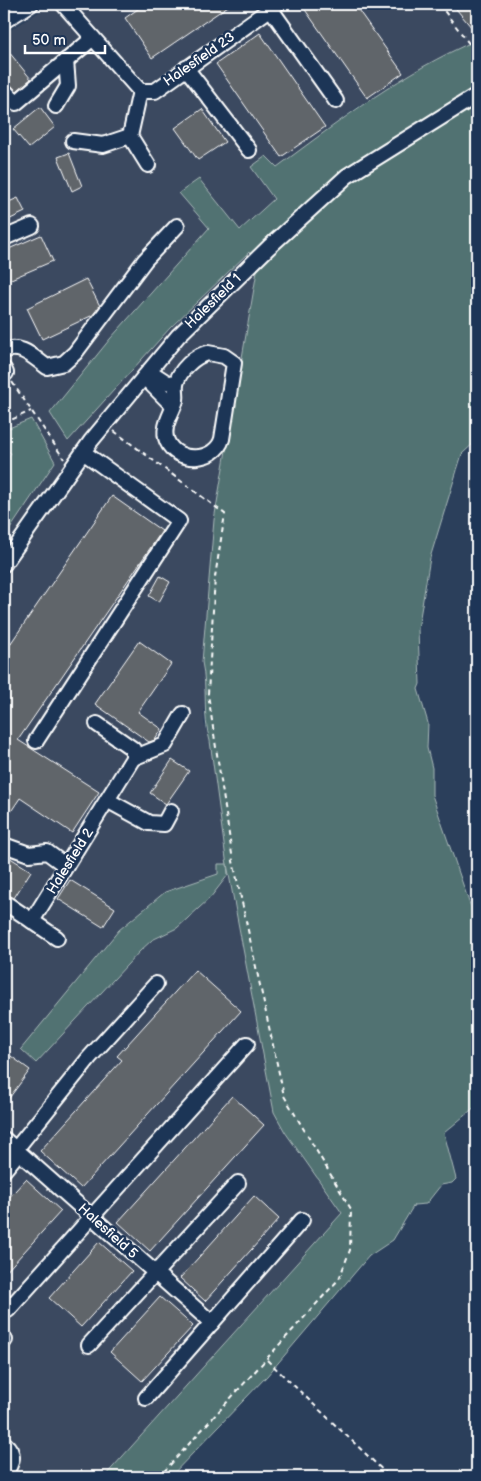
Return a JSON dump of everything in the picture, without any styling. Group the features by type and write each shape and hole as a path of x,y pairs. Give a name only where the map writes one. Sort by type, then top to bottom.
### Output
{"street":[{"path":"4,21 31,4"},
{"path":"63,4 140,91 130,136 148,165"},
{"path":"274,6 336,101"},
{"name":"Halesfield 23","path":"140,91 155,91 274,6"},
{"path":"4,90 16,103 93,38"},
{"path":"56,106 68,86 66,60"},
{"path":"186,68 249,150"},
{"name":"Halesfield 1","path":"4,564 83,452 146,374 192,322 269,247 348,176 477,95"},
{"path":"73,141 103,146 130,136"},
{"path":"4,238 32,226"},
{"path":"4,352 10,348 27,352 47,367 64,364 75,353 145,260 177,226"},
{"path":"217,354 234,363 222,439 218,449 213,454 201,457 191,456 172,447 165,434 174,406 177,398 176,384 192,361 200,355 217,354"},
{"path":"146,374 176,384"},
{"path":"146,374 174,406"},
{"path":"36,741 179,521 83,452"},
{"path":"97,724 132,749 133,758 165,745 183,714"},
{"name":"Halesfield 2","path":"32,921 133,758"},
{"path":"107,800 129,814 149,822 164,824 171,811"},
{"path":"4,845 29,854 47,852 66,866"},
{"path":"4,902 57,938"},
{"path":"4,1170 17,1150 89,1058 156,984"},
{"path":"8,1310 247,1044"},
{"name":"Halesfield 5","path":"4,1139 212,1323"},
{"path":"89,1345 238,1183"},
{"path":"146,1398 302,1220"},
{"path":"4,1443 12,1450 13,1458 4,1476"}],"path":[{"path":"439,4 477,54"},
{"path":"5,371 71,469"},
{"path":"4,424 31,410"},
{"path":"105,424 225,514 215,577 208,694 233,861 284,1096 351,1209 350,1250 339,1279 159,1477"},
{"path":"267,1360 390,1477"}],"shaded area":[{"path":"52,4 477,4 477,40 420,69 357,107 277,168 251,167 274,199 240,230 257,271 214,520 202,662 205,674 204,723 210,741 226,859 261,1044 285,1132 342,1213 104,1477 4,1477 4,34"}],"green space":[{"path":"477,40 477,440 462,454 430,558 418,629 420,684 418,689 428,723 427,748 432,768 432,795 469,902 477,919 477,1105 444,1133 456,1179 452,1183 441,1185 426,1204 414,1205 393,1240 369,1256 267,1376 170,1477 104,1477 342,1213 285,1132 274,1112 226,859 206,721 205,682 202,662 214,520 257,271 249,252 170,328 68,441 50,413 110,339 209,228 179,193 199,179 240,230 274,199 251,167 266,156 277,167 349,114 399,81 450,52"},
{"path":"31,419 55,462 4,538 4,465 11,453 4,449 4,430"},
{"path":"218,864 227,864 228,875 210,898 177,928 152,940 140,951 36,1063 21,1049 119,930 165,892 218,874"}],"building":[{"path":"145,4 231,4 152,58 125,18"},
{"path":"301,4 354,4 403,73 367,98"},
{"path":"452,4 477,4 477,34"},
{"path":"260,33 325,127 281,157 216,64"},
{"path":"4,46 31,79 17,91 4,80"},
{"path":"40,107 55,127 29,148 13,129"},
{"path":"202,109 225,142 198,160 175,128"},
{"path":"69,153 82,186 72,191 58,157"},
{"path":"18,198 25,212 4,222 4,204"},
{"path":"41,235 53,261 4,282 4,251"},
{"path":"86,279 100,306 93,315 42,339 27,308"},
{"path":"112,496 162,531 18,740 99,792 72,833 20,798 4,822 4,653"},
{"path":"160,576 170,582 159,602 149,596"},
{"path":"139,641 171,664 138,712 162,729 155,740 149,742 95,704"},
{"path":"172,760 189,771 166,804 150,793"},
{"path":"4,854 31,871 14,898 4,892"},
{"path":"70,880 115,908 103,927 58,899"},
{"path":"195,970 241,1011 81,1188 40,1151 122,1060 117,1056"},
{"path":"4,1051 30,1070 4,1105"},
{"path":"232,1096 264,1125 150,1251 118,1222"},
{"path":"26,1179 61,1211 4,1274 4,1203"},
{"path":"254,1196 279,1219 205,1301 180,1278"},
{"path":"99,1242 132,1271 81,1327 49,1298"},
{"path":"160,1297 193,1326 142,1381 110,1352"}]}
